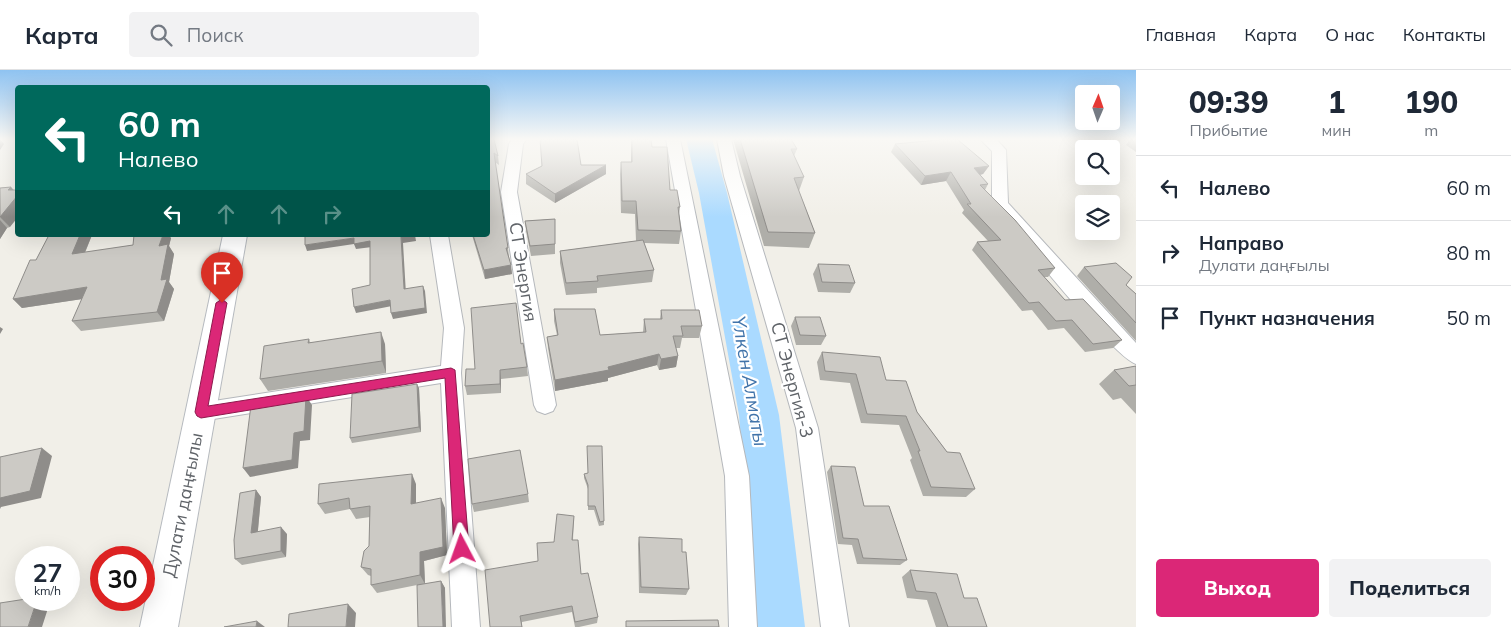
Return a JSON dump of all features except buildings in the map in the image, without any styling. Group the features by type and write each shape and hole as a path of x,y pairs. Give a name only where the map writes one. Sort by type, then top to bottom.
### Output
{"main road":[{"name":"Дулати даңғылы","path":"159,627 235,237"}],"street":[{"name":"СТ Энергия","path":"513,165 509,192 545,405"},
{"path":"678,165 737,476 743,627"},
{"name":"СТ Энергия-3","path":"730,165 807,428 835,627"},
{"path":"999,165 1000,204 1109,329 1136,356"},
{"path":"439,237 454,328 451,373 466,627"},
{"path":"201,412 451,373"}],"waterway":[{"name":"Үлкен Алматы","path":"706,165 759,415 780,627"}],"route":[{"path":"222,303 201,412 451,373 462,549"}]}
